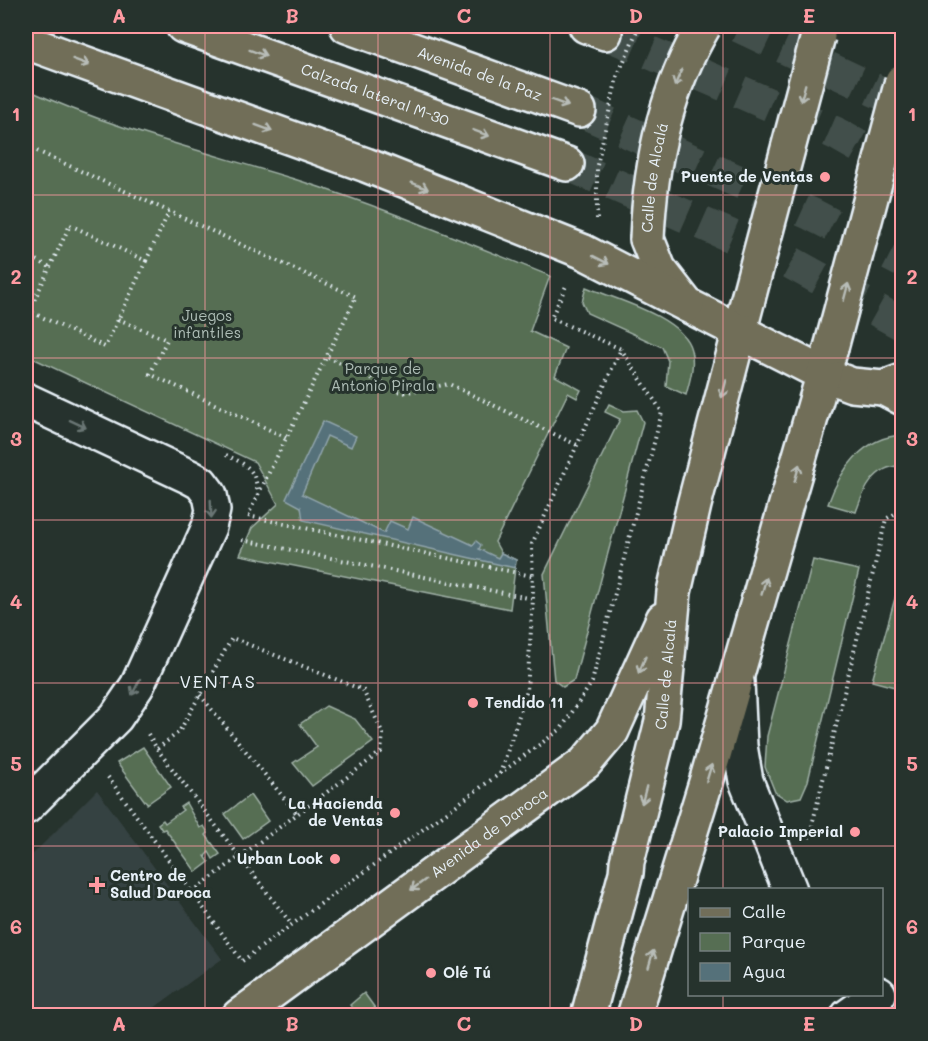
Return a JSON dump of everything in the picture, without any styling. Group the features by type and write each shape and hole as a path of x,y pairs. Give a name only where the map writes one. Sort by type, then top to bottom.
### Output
{"main road":[{"name":"Calzada lateral M-30","path":"183,26 567,164"},
{"name":"Avenida de la Paz","path":"347,26 579,110"},
{"name":"Calle de Alcalá","path":"704,26 677,79 660,133 650,191 648,238 659,269 687,305 739,333 828,362 852,385 896,389"},
{"name":"Calle de Alcalá","path":"588,1016 626,873 662,721 674,592 739,333 819,31"},
{"path":"26,42 366,165 582,251 687,305"},
{"path":"634,1016 737,676 828,362 903,81"},
{"name":"Avenida de Daroca","path":"239,1016 585,763 612,730 674,592"}],"street":[{"path":"26,400 201,483 210,495 213,510 209,527 137,686 116,717 26,807"},
{"path":"737,676 740,746 746,781 785,878"},
{"path":"883,993 903,984"},
{"path":"836,996 846,1016 877,996"}],"path":[{"path":"102,768 242,962 561,729 592,682 662,412 621,349 551,318 597,219 597,165 617,77 639,26"},
{"path":"26,146 356,297 244,523"},
{"path":"146,261 70,225 29,311 105,347 118,319 146,261 169,212"},
{"path":"26,255 50,267"},
{"path":"118,319 166,340 150,374 288,438"},
{"path":"500,775 527,691 532,599 532,544 621,349"},
{"path":"328,357 402,393 449,384 577,446"},
{"path":"785,878 809,838 886,519 898,512 903,514"},
{"path":"248,516 532,576"},
{"path":"240,531 236,538 532,599"},
{"path":"157,749 179,732 232,638 363,690 383,734 381,752 192,892"},
{"path":"200,694 297,814"},
{"path":"116,717 145,730 157,749 292,925"}],"shaded area":[{"name":"Centro de Salud Daroca","path":"97,790 222,959 144,1015 26,1015 26,861"}],"green space":[{"name":"Parque de Antonio Pirala","path":"26,89 125,128 359,201 550,276 530,331 566,348 555,376 581,390 577,398 568,393 495,542 501,553 516,560 510,609 240,555 252,528 278,504 255,462 26,355"},
{"path":"586,287 662,319 685,338 691,350 692,361 692,372 686,395 666,386 668,361 662,347 587,313 582,302"},
{"path":"609,404 624,411 637,410 643,422 574,680 563,687 554,680 544,574 620,419 605,412"},
{"path":"902,435 902,466 884,469 877,474 862,496 856,512 828,504 839,479 855,458 876,442"},
{"path":"813,560 859,570 808,781 801,797 787,800 775,792 765,767 767,736"},
{"path":"902,573 902,689 872,681"},
{"path":"326,706 355,719 373,742 312,786 293,763 317,747 300,724"},
{"path":"143,747 171,787 147,804 117,763"},
{"path":"250,795 268,821 243,839 225,814"},
{"path":"186,803 200,828 204,826 208,833 206,835 220,854 213,859 209,852 205,856 209,862 196,872 165,829 162,830 158,824 163,820 165,823 183,810 180,807"},
{"path":"364,993 380,1015 359,1015 350,1005"}],"water":[{"path":"323,421 356,436 351,447 327,436 302,494 384,533 390,521 408,529 413,517 473,545 476,541 481,545 479,549 498,558 501,553 516,560 515,568 303,520 301,507 286,499"}],"tunnel":[{"path":"739,26 902,103"},
{"path":"605,33 835,133 902,171"},
{"path":"579,110 811,214 902,261"},
{"path":"567,164 788,261 902,324"}],"place":[{"name":"Puente de Ventas","path":"825,177"},
{"name":"Tendido 11","path":"473,703"},
{"name":"La Hacienda de Ventas","path":"395,813"},
{"name":"Palacio Imperial","path":"855,832"},
{"name":"Urban Look","path":"335,859"},
{"name":"Centro de Salud Daroca","path":"97,885"},
{"name":"Olé Tú","path":"431,973"}],"district":[{"name":"VENTAS","path":"218,682"}],"park label":[{"name":"Juegos infantiles","path":"207,324"}]}
